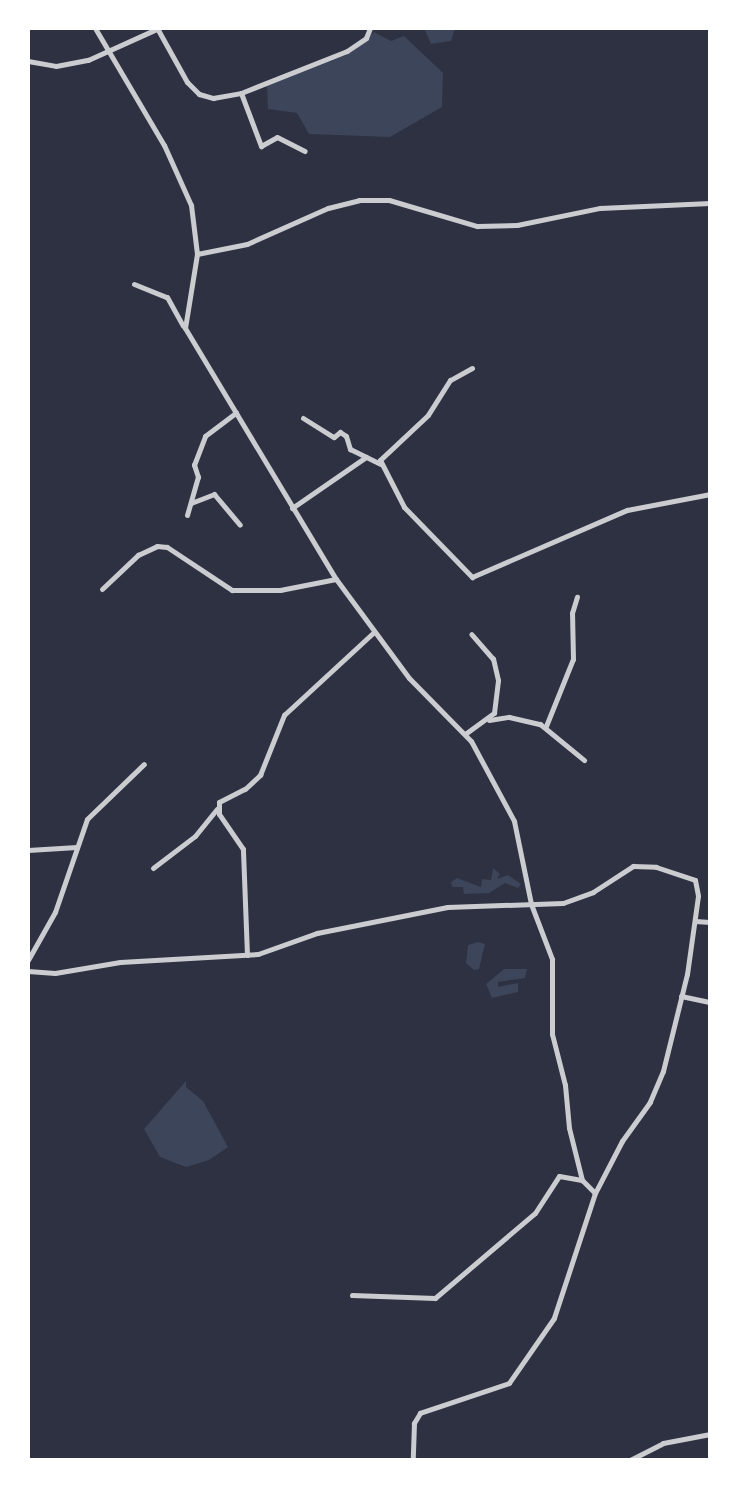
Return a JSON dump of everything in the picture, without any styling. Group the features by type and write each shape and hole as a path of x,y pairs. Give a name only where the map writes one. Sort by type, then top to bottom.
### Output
{"street":[{"path":"95,28 112,53 185,187 197,254 185,328"},
{"path":"28,62 63,65 112,53 158,28 182,76 199,94 222,98 346,51 366,38 370,28"},
{"path":"241,93 261,146 277,137 305,151"},
{"path":"197,254 247,244 328,208 359,200 389,200 477,226 517,225 600,208 710,203"},
{"path":"134,284 167,297 336,579 410,678 465,734 489,768 514,821 531,904 552,959 552,1034 582,1180 595,1193"},
{"path":"472,369 450,380 428,415 381,457 381,464 398,499 426,533 476,578 627,510 710,494"},
{"path":"187,515 198,477 194,465 205,436 236,413"},
{"path":"303,418 334,437 340,432 346,436 350,449 381,464"},
{"path":"292,508 366,457"},
{"path":"191,503 214,494 240,524"},
{"path":"102,589 138,555 157,546 167,547 232,590 280,590 336,579"},
{"path":"545,726 573,659 572,613 576,597"},
{"path":"153,868 195,836 217,809 219,802 245,789 260,775 284,715 374,632"},
{"path":"465,734 489,720 494,713 498,668 471,634"},
{"path":"489,720 517,718 545,726 584,760"},
{"path":"28,960 55,912 87,819 144,764"},
{"path":"217,809 243,849 247,955"},
{"path":"28,850 77,848"},
{"path":"28,971 55,973 120,962 247,955 317,933 447,907 563,903 593,892 625,869 643,866 695,880 698,886 695,921 681,996 650,1102 595,1193 564,1293 541,1342 499,1389 420,1413 414,1423 413,1460"},
{"path":"695,921 710,922"},
{"path":"681,996 710,1002"},
{"path":"352,1295 435,1298 535,1213 559,1176 582,1180"},
{"path":"630,1460 663,1443 710,1434"}],"shaded area":[{"path":"424,28 455,28 451,41 431,44"},
{"path":"374,32 391,41 404,36 443,73 442,107 390,137 309,134 297,113 268,109 267,86 349,54"},
{"path":"493,868 500,874 497,879 508,875 521,884 518,888 505,883 489,893 464,894 463,887 452,887 451,882 457,878 481,887 482,879 491,880"},
{"path":"478,942 485,944 479,969 474,970 466,963 468,945"},
{"path":"504,969 527,969 525,978 498,982 498,987 518,983 518,992 492,998 486,984"},
{"path":"186,1081 186,1087 203,1101 228,1147 209,1160 186,1167 160,1157 144,1129"}]}
